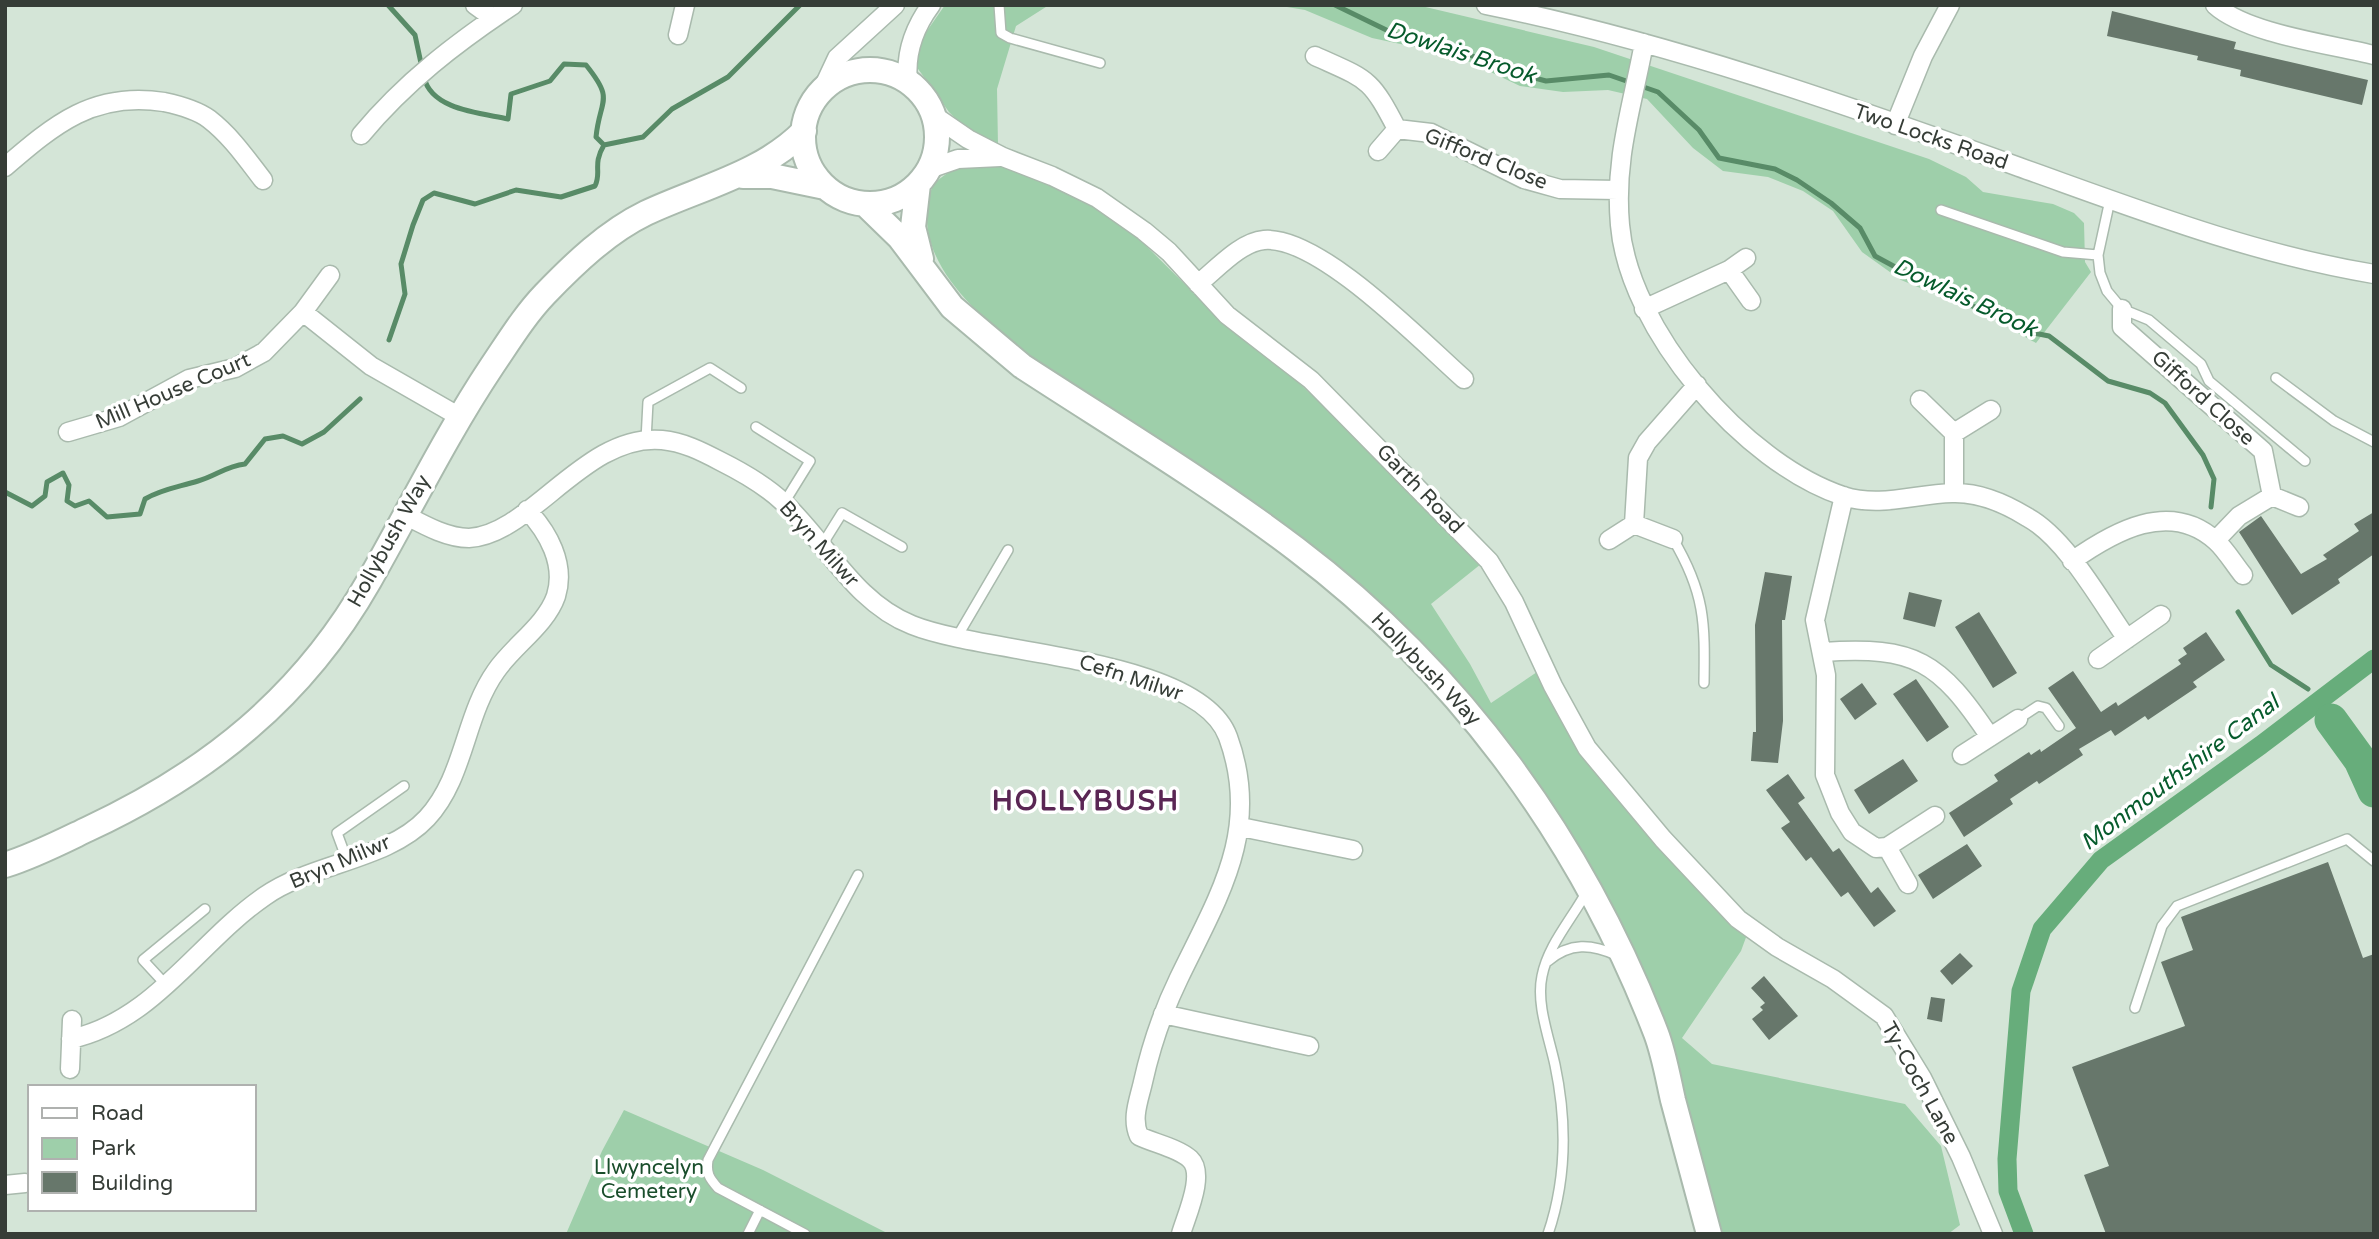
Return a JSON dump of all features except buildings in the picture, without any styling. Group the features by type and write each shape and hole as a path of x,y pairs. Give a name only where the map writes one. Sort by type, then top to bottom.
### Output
{"street":[{"path":"475,5 493,18"},
{"path":"361,135 411,80 513,5"},
{"path":"822,90 837,58 895,5"},
{"path":"908,82 906,63 909,49 931,5"},
{"name":"Two Locks Road","path":"1486,5 1699,57 2109,200 2235,240 2374,274"},
{"path":"1895,125 1923,56 1950,5"},
{"path":"2215,5 2228,17 2252,25 2374,55"},
{"path":"677,35 683,6"},
{"path":"1644,43 1624,125 1618,190 1620,228 1628,267 1644,309 1679,364 1746,435 1810,482 1844,496 1887,502 1954,493 1981,497 2030,518 2072,561 2127,639"},
{"name":"Gifford Close","path":"1315,56 1366,79 1378,93 1397,129"},
{"path":"822,90 834,81 859,71 887,72 908,82 922,95 933,115"},
{"name":"Hollybush Way","path":"5,865 129,811 187,776 251,727 291,689 335,634 368,583 460,417 520,325 544,296 592,249 642,215 774,156 804,131 808,114 822,90"},
{"path":"5,167 46,132 86,108 116,100 144,99 176,104 207,117 231,138 263,180"},
{"name":"Hollybush Way","path":"925,273 913,227 924,177 936,147 933,115"},
{"name":"Garth Road","path":"933,115 968,139 1003,157 1052,176 1097,198 1169,252 1227,316 1311,380 1489,561 1514,602 1587,748 1663,839 1738,919"},
{"name":"Gifford Close","path":"1378,151 1397,129"},
{"name":"Gifford Close","path":"1397,129 1431,133 1524,180 1560,189 1618,190"},
{"path":"804,131 808,162 825,187"},
{"name":"Garth Road","path":"924,177 958,159 1003,157"},
{"name":"Hollybush Way","path":"732,177 772,176 825,187 841,197 865,204 900,238 963,318 1022,366 1296,549 1368,609 1426,664 1491,738 1551,822 1588,888 1657,1035 1709,1234"},
{"path":"865,204 895,200 924,177"},
{"path":"1198,284 1248,245 1263,240 1281,241 1304,250 1346,276 1464,379"},
{"path":"1644,309 1729,270 1746,258"},
{"path":"1729,270 1751,301"},
{"name":"Mill House Court","path":"68,432 119,417 189,379 235,368 264,352 303,312 330,275"},
{"name":"Gifford Close","path":"2122,309 2122,327 2263,451 2272,496"},
{"path":"303,312 371,366 460,417"},
{"path":"1441,358 1453,344"},
{"path":"1634,524 1638,458 1647,442 1697,385"},
{"path":"1920,400 1954,433 1954,493"},
{"path":"1954,433 1991,410"},
{"name":"Bryn Milwr","path":"405,515 440,531 471,538 485,535 527,510 589,463 614,449 646,440 682,443 764,487 784,503 847,578 888,612"},
{"path":"1844,496 1815,620 1826,675 1824,755 1830,792 1852,832 1876,848 1887,847 1935,816"},
{"path":"2216,540 2239,516 2272,496 2299,507"},
{"name":"Bryn Milwr","path":"71,1038 94,1033 124,1018 166,986 265,896 306,873 375,850 426,820 447,792 475,709 496,671 534,627 556,596 558,575 555,552 546,532 527,510"},
{"path":"2072,561 2116,533 2142,522 2167,521 2195,528 2216,540 2243,575"},
{"path":"1634,524 1673,539"},
{"path":"1609,540 1634,524"},
{"name":"Cefn Milwr","path":"888,612 912,625 957,637 1032,653 1092,661 1195,698 1218,715 1229,738 1240,799 1241,827 1231,869 1163,1014 1149,1054 1134,1118 1139,1136 1189,1158 1195,1167 1196,1181 1181,1234"},
{"path":"2098,659 2161,615"},
{"path":"1823,652 1893,652 1919,661 1940,673 1962,694 1990,737"},
{"path":"1962,755 2018,719"},
{"path":"1241,827 1353,850"},
{"path":"1887,847 1908,884"},
{"name":"Ty-Coch Lane","path":"1738,919 1884,1016 1944,1123 1993,1234"},
{"path":"1163,1014 1309,1046"},
{"path":"71,1069 72,1020"},
{"path":"5,1185 25,1183"}],"lane":[{"path":"999,5 1001,33 1010,38 1100,63"},
{"path":"2109,200 2098,255 2100,273 2107,291 2122,309 2149,320 2201,363 2209,382 2305,461"},
{"path":"1941,209 2063,252 2098,255"},
{"path":"646,440 648,402 710,368 741,388"},
{"path":"2276,378 2334,421 2374,442"},
{"path":"756,427 810,461 784,503"},
{"path":"822,545 842,513 902,547"},
{"path":"1673,539 1701,596 1705,629 1704,683"},
{"path":"957,637 1008,550"},
{"path":"2018,719 2038,706 2046,708 2059,726"},
{"path":"347,860 337,834 404,786"},
{"path":"2135,1008 2162,926 2177,906 2347,839 2374,861"},
{"path":"804,1234 718,1188 709,1178 708,1160 858,875"},
{"path":"1548,1234 1561,1182 1564,1141 1558,1081 1540,996 1542,975 1551,949 1573,917 1588,888"},
{"path":"166,986 143,960 205,909"},
{"path":"1547,962 1565,949 1585,945 1622,957"},
{"path":"748,1234 760,1210"}],"green space":[{"path":"945,5 1049,5 1016,26 997,89 998,146 969,132 949,112 916,66 922,38"},
{"path":"1275,5 1417,5 1594,47 1929,159 1966,177 1983,192 2053,204 2074,213 2084,223 2085,262 2091,272 2036,343 1986,315 1901,280 1862,252 1833,211 1803,191 1768,177 1723,171 1693,148 1647,99 1608,90 1563,92 1520,86 1457,56 1372,38 1305,10"},
{"path":"978,163 1004,163 1030,169 1118,218 1229,328 1278,363 1486,560 1431,604 1470,664 1491,703 1540,670 1652,822 1752,921 1741,951 1682,1038 1712,1064 1905,1104 1941,1146 1960,1225 1948,1234 1723,1234 1669,1049 1550,804 1507,742 1455,679 1406,630 1027,354 975,309 945,272 934,252 928,231 927,208 932,188 943,176"},
{"name":"Llwyncelyn Cemetery","path":"624,1110 763,1170 889,1234 566,1234 602,1151"}],"waterway":[{"path":"388,5 415,35 422,68"},
{"path":"389,340 405,294 401,264 423,200 434,193 475,204 516,190 561,197 595,186 600,152 604,145 643,137 672,109 728,77 800,5"},
{"name":"Dowlais Brook","path":"1335,5 1411,42 1435,40 1505,70 1546,81 1609,75 1658,92 1699,130 1719,158 1775,169 1797,180 1831,203 1860,228 1875,256 1934,288 2029,332 2049,336 2108,381 2150,393 2165,403 2203,455 2214,479 2211,507"},
{"path":"424,77 436,97 447,103 471,112 508,119 511,94 550,81 564,64 586,65 603,93 596,137 604,145"},
{"path":"5,492 32,506 45,496 47,482 63,473 69,485 67,501 75,506 89,501 107,517 140,514 145,499 151,496 245,464 265,439 283,436 302,444 324,432 360,399"},
{"name":"Dowlais Brook","path":"2238,612 2271,665 2308,689"},
{"name":"Monmouthshire Canal","path":"2024,1234 2008,1191 2007,1159 2021,991 2042,929 2101,860 2261,745 2374,659"},
{"name":"Dowlais Brook","path":"2331,720 2360,760 2374,791"}],"district":[{"name":"HOLLYBUSH","path":"1086,801"}]}
